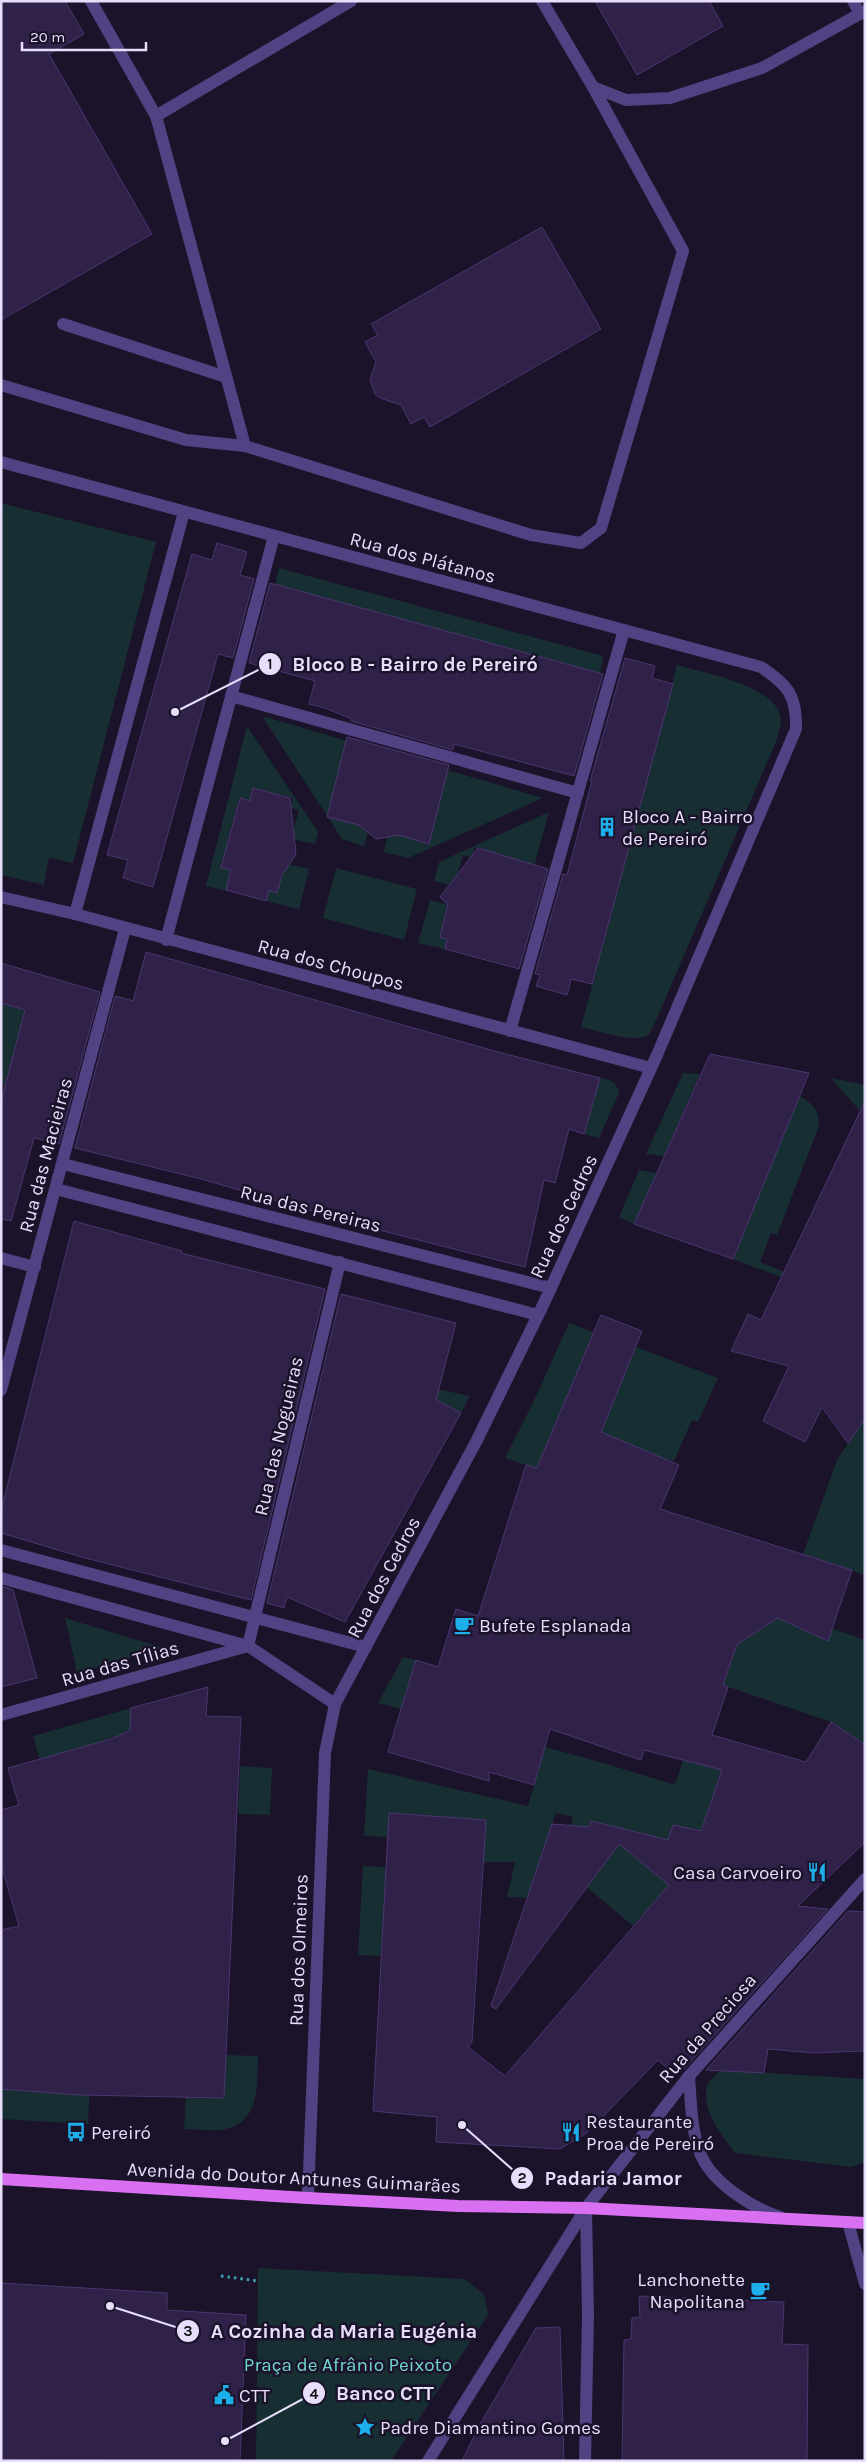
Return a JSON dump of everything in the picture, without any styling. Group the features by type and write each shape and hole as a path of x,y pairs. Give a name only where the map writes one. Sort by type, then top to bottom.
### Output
{"main road":[{"name":"Avenida do Doutor Antunes Guimarães","path":"1,2179 458,2206 586,2208 865,2223"}],"street":[{"path":"156,116 351,1"},
{"path":"1,385 186,440 245,446 531,535 581,543 601,528 683,251 593,87 542,1"},
{"path":"593,87 626,100 670,98 762,68 862,12 853,1"},
{"path":"95,4 156,116 245,446"},
{"path":"63,324 226,377"},
{"name":"Rua dos Plátanos","path":"1,462 761,667 781,680 796,707 796,729"},
{"path":"75,914 184,512"},
{"path":"166,940 274,536"},
{"path":"510,1031 624,630"},
{"path":"231,696 578,792"},
{"name":"Rua dos Cedros","path":"335,1704 477,1440 538,1316 651,1068 796,729"},
{"name":"Rua dos Choupos","path":"1,897 75,914 125,930 651,1068"},
{"name":"Rua das Macieiras","path":"1,1390 125,930"},
{"name":"Rua das Pereiras","path":"62,1164 551,1288"},
{"path":"56,1189 340,1262 538,1316"},
{"path":"1,1258 35,1266"},
{"name":"Rua das Nogueiras","path":"248,1646 340,1262"},
{"path":"1,1550 366,1647"},
{"path":"1,1578 248,1646 335,1704"},
{"name":"Rua das Tílias","path":"1,1715 248,1646"},
{"name":"Rua dos Olmeiros","path":"308,2198 325,1753 335,1704"},
{"name":"Rua da Preciosa","path":"428,2461 586,2208 689,2076 865,1879"},
{"path":"689,2076 693,2123 700,2154 720,2180 746,2202 767,2213 786,2219"},
{"path":"585,2461 588,2314 586,2208"},
{"path":"848,2222 865,2284"}],"path":[{"path":"222,2276 258,2281"}],"green space":[{"path":"1,503 156,542 73,863 49,858 44,885 1,875"},
{"path":"279,568 603,656 600,673 275,585"},
{"path":"677,665 721,677 754,690 767,698 777,708 781,719 776,742 654,1025 648,1035 634,1038 625,1037 581,1027"},
{"path":"262,716 543,798 408,858 384,852 388,832 420,841 422,833 431,835 441,795 369,828 364,846 342,839"},
{"path":"247,726 318,832 315,844 291,839 299,810 290,808 293,798 253,788 250,801 239,798 221,868 231,870 226,891 206,886"},
{"path":"549,812 507,966 484,960 514,859 475,847 472,858 463,855 454,886 434,881 439,862"},
{"path":"285,863 309,869 299,909 266,901 269,890 277,892"},
{"path":"336,868 417,889 404,940 323,918"},
{"path":"430,900 448,905 440,937 447,939 445,949 418,943"},
{"path":"1,1003 25,1010 13,1058 45,1098 1,1086"},
{"path":"683,1073 700,1074 664,1156 646,1154"},
{"path":"600,1078 612,1082 619,1093 599,1138 584,1134"},
{"path":"831,1078 865,1085 865,1098 860,1111"},
{"path":"799,1095 816,1111 819,1126 777,1235 771,1233 760,1262 865,1305 865,1309 733,1259"},
{"path":"639,1170 657,1173 634,1224 619,1217"},
{"path":"569,1323 593,1332 560,1416 563,1477 505,1458 532,1405"},
{"path":"636,1347 718,1378 698,1422 692,1420 674,1461 666,1459 654,1490 600,1432"},
{"path":"399,1381 470,1396 461,1413"},
{"path":"865,1418 865,1575 803,1554 837,1460"},
{"path":"753,1600 865,1640 865,1745 831,1722 723,1685"},
{"path":"65,1618 164,1648 77,1673"},
{"path":"403,1657 416,1660 401,1709 378,1703"},
{"path":"131,1708 130,1732 107,1739 120,1788 40,1760 33,1736"},
{"path":"712,1735 724,1738 716,1768 753,1781 736,1839 673,1825 669,1840 669,1885 633,1926 559,1864 573,1817 556,1813 527,1898 507,1897 515,1862 483,1862 486,1820 389,1813 388,1837 364,1836 368,1769 528,1806 545,1747 675,1785 683,1760 694,1763 709,1746"},
{"path":"240,1766 272,1768 270,1815 238,1814"},
{"path":"363,1866 386,1867 434,1958 358,1955"},
{"path":"92,2041 88,2124 1,2119 1,2089 82,2095"},
{"path":"226,2055 258,2056 256,2092 249,2113 242,2121 232,2127 219,2130 184,2129 186,2097 224,2098"},
{"path":"720,2070 865,2079 865,2162 851,2167 735,2153 714,2122 707,2104 707,2086"},
{"name":"Praça de Afrânio Peixoto","path":"258,2268 464,2279 484,2294 488,2315 391,2461 256,2461"}],"building":[{"path":"1,1 65,1 84,34 49,54 152,234 1,320"},
{"path":"595,1 709,1 723,26 637,75"},
{"path":"542,227 601,329 430,427 424,417 411,424 401,405 380,398 375,394 370,380 376,362 365,342 378,335 371,324"},
{"path":"217,543 247,552 240,575 254,579 233,658 218,654 153,887 123,878 128,860 107,855 192,554 212,560"},
{"path":"270,583 603,674 574,776 454,744 453,750 351,721 352,719 325,708 309,704 315,681 249,663"},
{"name":"Bloco A - Bairro de Pereiró","path":"625,658 655,666 652,678 673,684 592,984 571,979 567,995 536,986 540,975 535,974 563,874 567,875 592,781 590,781"},
{"path":"347,737 449,765 429,844 399,835 376,839 359,825 327,817"},
{"path":"253,788 290,798 296,854 282,875 277,893 269,890 266,901 226,890 231,870 221,868 240,798 250,801"},
{"path":"478,848 548,869 519,969 445,949 447,939 440,937 448,905 440,897"},
{"path":"146,952 498,1052 600,1078 584,1134 569,1129 555,1183 544,1180 525,1267 367,1227 201,1179 75,1148 115,996 133,1001"},
{"path":"1,963 100,992 59,1144 34,1138 11,1221 1,1219 1,1102 25,1010 1,1003"},
{"path":"710,1054 809,1073 733,1259 634,1224"},
{"path":"865,1101 865,1418 848,1443 822,1407 805,1442 763,1421 789,1366 731,1351 748,1314 761,1320"},
{"path":"74,1221 182,1251 181,1253 325,1289 251,1600 85,1558 1,1533 1,1511"},
{"path":"341,1294 456,1323 436,1400 461,1413 345,1622 287,1597 284,1608 267,1603"},
{"path":"601,1315 642,1331 601,1432 679,1465 660,1509 852,1570 828,1641 778,1618 737,1644 723,1685 728,1687 712,1735 806,1762 831,1722 865,1745 865,1842 798,1906 828,1909 685,2068 666,2067 658,2060 587,2133 560,2149 436,2142 437,2117 373,2111 389,1813 486,1820 472,2042 468,2047 505,2076 669,1885 619,1844 496,2009 491,2006 552,1824 590,1827 591,1821 668,1840 673,1825 701,1831 722,1770 644,1750 641,1760 550,1729 534,1785 489,1772 489,1781 388,1752 416,1660 438,1667 456,1609 478,1616 526,1465 537,1468"},
{"path":"1,1586 13,1590 37,1678 1,1687"},
{"path":"208,1687 206,1716 241,1717 224,2098 81,2095 1,2089 1,1930 19,1926 1,1864 1,1810 19,1805 8,1768 108,1740 130,1731 131,1708"},
{"path":"848,1911 865,1912 865,2051 814,2053 768,2049 764,2073 706,2070"},
{"path":"1,2283 167,2293 167,2310 246,2315 240,2461 1,2460"},
{"path":"639,2296 784,2302 782,2344 808,2345 807,2461 622,2461 624,2340 631,2339 632,2318 640,2317"},
{"path":"560,2327 564,2461 462,2461 478,2428 536,2328"}],"place":[{"name":"Bloco B - Bairro de Pereiró","path":"175,712"},
{"name":"Bloco A - Bairro de Pereiró","path":"607,827"},
{"name":"Bufete Esplanada","path":"464,1625"},
{"name":"Casa Carvoeiro","path":"817,1872"},
{"name":"Padaria Jamor","path":"462,2125"},
{"name":"Pereiró","path":"76,2132"},
{"name":"Restaurante Proa de Pereiró","path":"571,2132"},
{"name":"Lanchonette Napolitana","path":"760,2290"},
{"name":"A Cozinha da Maria Eugénia","path":"110,2306"},
{"name":"CTT","path":"224,2395"},
{"name":"Padre Diamantino Gomes","path":"365,2427"},
{"name":"Banco CTT","path":"225,2441"}]}
